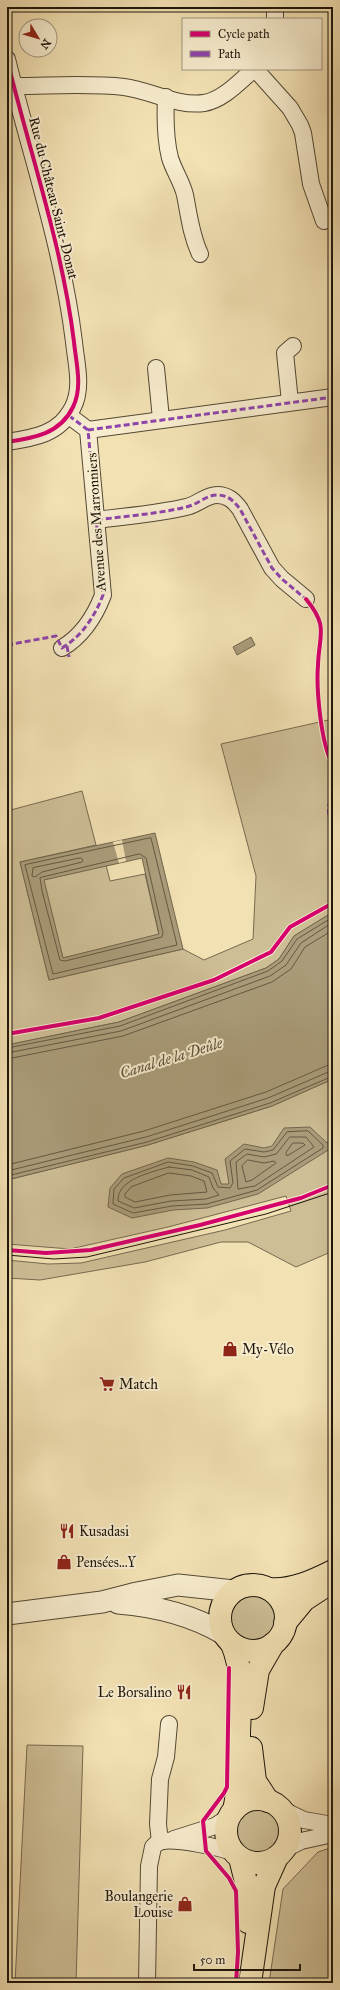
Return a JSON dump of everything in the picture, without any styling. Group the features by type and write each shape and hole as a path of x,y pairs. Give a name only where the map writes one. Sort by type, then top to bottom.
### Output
{"main road":[{"path":"246,1983 248,1890 237,1856 226,1836 226,1828 238,1790 241,1684 238,1663 220,1621 220,1610 226,1598 240,1587 252,1585 269,1589 284,1590 333,1571"},
{"path":"285,1623 304,1600 333,1581"},
{"path":"250,1983 264,1886 288,1840 290,1829 287,1818 259,1789 254,1777 251,1730 256,1676 262,1660 281,1635 286,1615 276,1594 269,1589"},
{"path":"228,1639 242,1649 253,1651 264,1649 273,1644"},
{"path":"231,1813 248,1800 258,1799 274,1805"},
{"path":"237,1856 256,1864 267,1862 280,1854"}],"street":[{"path":"275,7 275,18"},
{"path":"9,73 123,87 181,102 205,103 215,100 253,70"},
{"path":"255,70 290,108 300,125 303,133 313,190 324,221"},
{"name":"Rue du Château Saint-Donat","path":"7,442 42,436 55,429 68,415 76,399 78,386 69,301 49,214 9,73"},
{"path":"166,97 167,146 182,186 191,230 200,254"},
{"path":"290,402 285,354 293,346"},
{"path":"156,368 161,419"},
{"path":"68,415 88,430 333,397"},
{"name":"Avenue des Marronniers","path":"62,648 88,624 104,595 88,430"},
{"path":"97,520 178,509 194,504 213,495 226,497 235,503 240,509 276,574 306,599"},
{"path":"7,1614 102,1602 178,1585 234,1591"},
{"path":"102,1602 161,1609 198,1621 228,1639"},
{"path":"165,1841 158,1824 160,1779 166,1757 169,1724"},
{"path":"274,1805 304,1820 333,1825"},
{"path":"147,1983 149,1861 153,1847 165,1841 214,1826 231,1813"},
{"path":"280,1854 310,1838 333,1834"},
{"path":"165,1841 219,1848 237,1856"}],"shaded area":[{"path":"333,719 333,912 294,936 279,959 266,968 119,1022 7,1045 7,811 82,791 96,845 20,862 49,980 183,949 204,960 253,939 256,876 221,744"},
{"path":"106,865 110,881 145,874 159,935 63,958 43,880"},
{"path":"333,1079 333,1251 296,1267 248,1242 221,1242 145,1262 40,1280 7,1278 7,1260 48,1264 81,1263 225,1230 291,1211 286,1196 168,1227 70,1249 7,1244 7,1180 148,1145 272,1106"},
{"path":"249,1595 257,1595 266,1599 272,1605 276,1618 272,1631 266,1637 257,1641 249,1641 240,1637 234,1631 230,1622 230,1614 234,1605 240,1599"},
{"path":"27,1745 83,1746 76,1983 15,1983"},
{"path":"254,1809 262,1809 267,1810 274,1815 279,1822 279,1840 274,1847 267,1852 254,1853 246,1850 239,1843 236,1835 236,1827 239,1819 246,1812"},
{"path":"333,1847 333,1983 269,1983 283,1889 318,1852"}],"water":[{"path":"251,637 255,645 237,655 233,647"},
{"path":"155,833 183,949 49,980 20,862","holes":["142,858 159,934 63,958 44,880"]},
{"name":"Canal de la Deûle","path":"333,912 333,1079 272,1106 148,1145 7,1180 7,1045 119,1022 266,968 279,959 294,936"},
{"path":"310,1127 327,1143 333,1136 333,1147 258,1194 207,1208 173,1210 132,1218 108,1207 110,1188 122,1174 168,1158 194,1162 217,1170 221,1184 229,1184 225,1159 244,1144 264,1148 272,1146 284,1128"}],"pier":[{"path":"122,840 126,861 119,863 113,842"}],"tram line":[{"path":"7,1255 54,1259 87,1257 266,1214 333,1192"}],"marked path":[{"path":"88,430 333,397"},
{"path":"7,645 56,636 62,648 76,638 87,625 103,595 88,430 68,415"},
{"path":"97,520 153,513 190,506 213,495 228,497 240,509 272,568 282,579 308,601"},
{"path":"67,646 69,657"},
{"path":"333,792 328,811 333,822"}],"cycle path":[{"path":"7,59 45,199 62,270 69,306 78,383 78,391 73,407 68,416 54,429 27,439 7,442"},
{"path":"306,599 318,617 320,624 321,638 318,675 320,716 325,744 333,765"},
{"path":"7,1034 99,1018 214,980 271,952 290,927 333,903"},
{"path":"7,1250 46,1253 91,1250 200,1225 301,1198 333,1185"},
{"path":"229,1668 227,1787 203,1821 206,1851 229,1878 236,1891 238,1952 236,1983"}],"place":[{"name":"My-Vélo","path":"230,1349"},
{"name":"Match","path":"107,1384"},
{"name":"Kusadasi","path":"67,1531"},
{"name":"Pensées...Y","path":"64,1562"},
{"name":"Le Borsalino","path":"184,1692"},
{"name":"Boulangerie Louise","path":"185,1904"}]}
